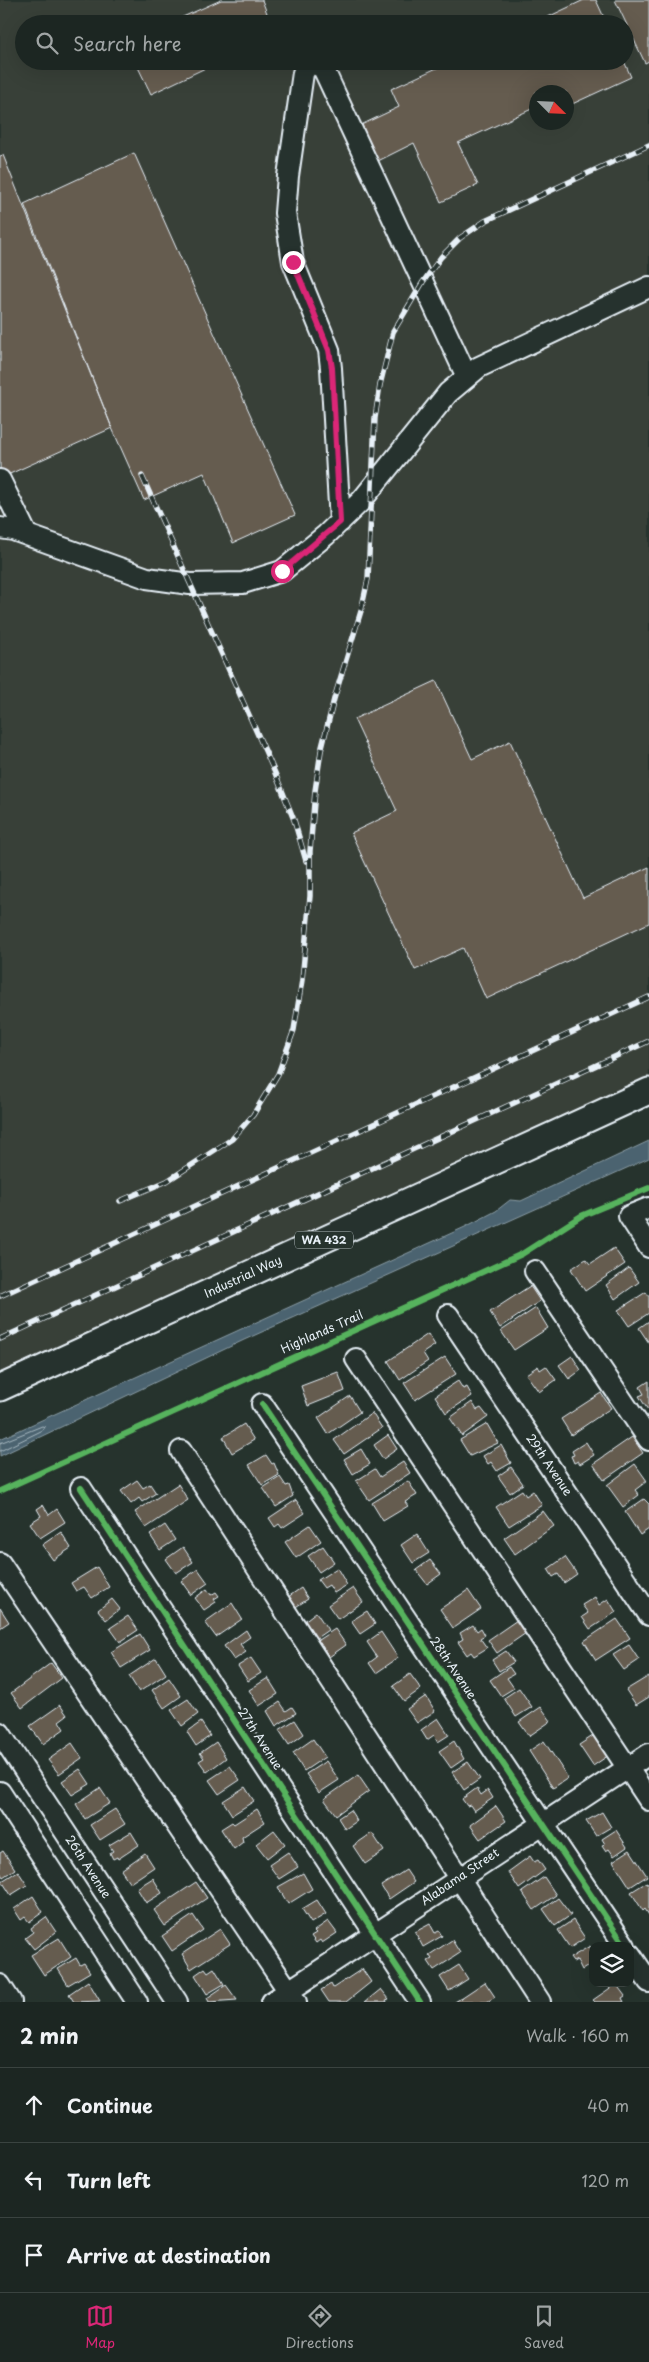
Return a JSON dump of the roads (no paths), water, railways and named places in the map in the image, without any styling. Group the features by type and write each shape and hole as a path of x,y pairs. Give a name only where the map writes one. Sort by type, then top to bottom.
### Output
{"main road":[{"name":"Industrial Way","path":"0,1388 649,1091"}],"street":[{"path":"304,70 302,73 288,176 285,213 293,262 329,350 332,368 340,522"},
{"path":"325,70 467,377"},
{"path":"0,528 27,535 147,578 190,584 243,583 282,571 340,522 362,500 448,393 479,367 649,287"},
{"path":"0,480 27,535"},
{"path":"649,1208 629,1216 649,1247"},
{"path":"535,1271 649,1440"},
{"name":"29th Avenue","path":"448,1315 649,1615"},
{"path":"356,1359 649,1800"},
{"name":"28th Avenue","path":"262,1404 622,1942"},
{"path":"182,1451 540,2002"},
{"name":"27th Avenue","path":"81,1488 420,2002"},
{"path":"0,1562 292,1996"},
{"name":"26th Avenue","path":"0,1733 177,2002"},
{"name":"Alabama Street","path":"272,2002 292,1996 375,1934 649,1754"},
{"path":"0,1792 137,2002"},
{"path":"634,1960 649,1982"},
{"path":"0,1985 12,2002"}],"water":[{"path":"649,1141 649,1158 244,1340 0,1456 0,1439 465,1227 496,1211 510,1200 521,1201"}],"railway":[{"path":"120,1201 167,1181 232,1139 253,1115 278,1074 294,1030 302,980 310,896 310,851 315,791 321,751 334,699 361,611 368,579 375,418 380,385 393,332 423,282 441,257 460,238 485,221 649,145"},
{"path":"142,476 275,773 294,820 306,861"},
{"path":"0,1296 649,997"},
{"path":"0,1339 649,1041"}]}
